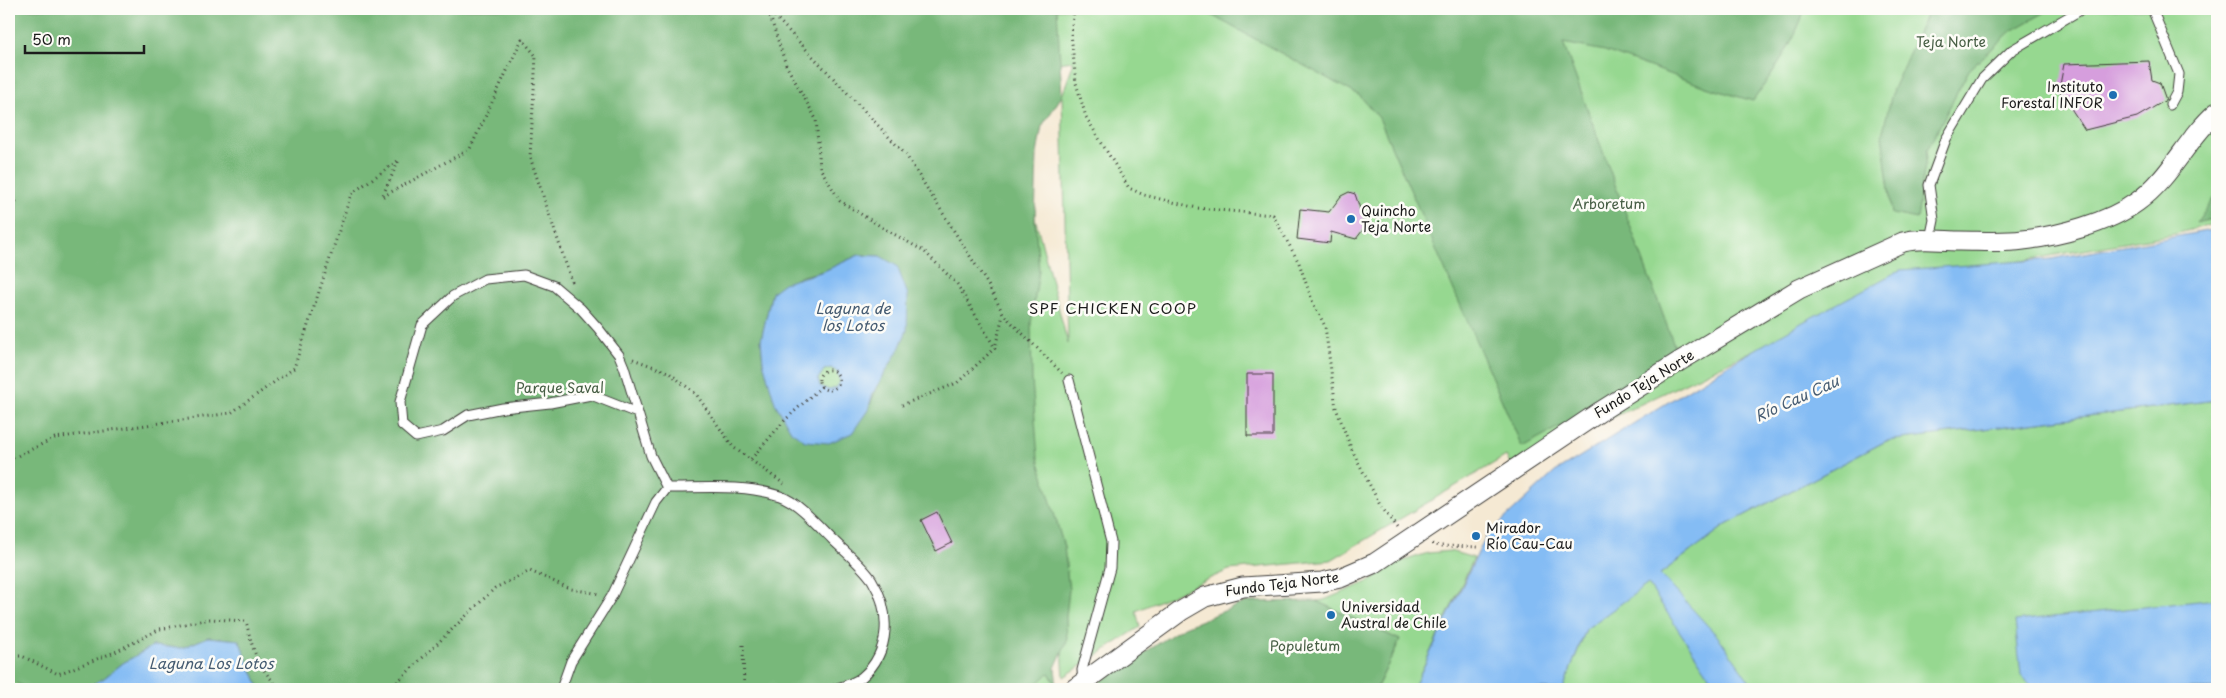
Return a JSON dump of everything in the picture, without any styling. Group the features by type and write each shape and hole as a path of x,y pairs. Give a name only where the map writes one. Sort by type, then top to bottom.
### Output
{"street":[{"name":"Fundo Teja Norte","path":"1078,686 1181,611 1205,597 1230,589 1282,583 1309,584 1340,578 1374,563 1601,411 1799,289 1903,242 1916,239 1955,241 2023,240 2087,226 2105,220 2139,201 2153,189 2165,176 2199,129 2217,112"}],"lane":[{"path":"1930,239 1934,220 1929,185 1946,139 1982,79 2012,50 2082,9"},
{"path":"2152,9 2180,74 2177,92 2170,105"},
{"path":"638,413 591,395 550,404 503,408 468,415 444,431 416,437 402,425 400,402 422,325 453,296 485,279 524,275 554,286 581,309 619,355 638,413 651,456 667,488"},
{"path":"1069,380 1111,542 1110,568 1078,686"},
{"path":"561,689 572,661 612,596 656,502 667,488"},
{"path":"667,488 744,488 782,496 811,518 872,580 883,607 886,635 880,655 861,678 835,689"}],"path":[{"path":"767,9 906,155 987,283 1004,315 1069,380"},
{"path":"767,9 786,65 816,119 820,168 840,201 924,251 957,284 995,348"},
{"path":"1074,9 1071,33 1076,83 1086,117 1129,188 1144,195 1196,208 1273,215 1299,263 1313,303 1325,326 1336,408 1351,448 1380,505 1410,540 1439,546 1480,547"},
{"path":"9,460 55,438 231,413 294,368 351,194 399,160 382,197 470,149 522,38 536,56 530,157 581,309"},
{"path":"9,194 17,203"},
{"path":"902,405 957,383 995,348 1004,315"},
{"path":"619,355 642,361 668,372 696,394 733,447 790,490"},
{"path":"827,370 836,373 839,378 836,387 830,389 822,386 820,380 822,373 827,370"},
{"path":"751,459 785,420 822,386"},
{"path":"390,689 495,588 530,571 571,590 612,596"},
{"path":"9,656 22,656 58,674 116,652 160,628 210,619 246,621 253,653 272,681 281,689"},
{"path":"743,645 744,689"}],"green space":[{"name":"Arboretum","path":"9,9 1200,9 1207,13 1203,9 2217,9 2217,223 2175,234 2021,261 1900,274 1765,345 1511,466 1506,456 1331,560 1229,570 1136,611 1140,627 1064,677 1057,582 893,410 1057,686 1053,689 9,689","holes":["1074,61 1062,96 1068,344 1008,114 1004,69"]},
{"name":"Parque Saval","path":"9,9 1057,9 1062,96 1042,126 1037,154 1035,222 1039,270 1031,323 1032,380 1038,458 1064,547 1069,590 1066,617 1067,641 1055,668 1057,686 1049,673 1032,689 428,689 425,685 411,684 402,689 260,689 239,640 208,637 182,648 153,646 123,663 103,679 82,689 29,689 9,680","holes":["859,255 880,256 907,330 876,390 868,410 776,403 763,362 761,340 772,292 802,276 824,271"]},
{"name":"Arboretum","path":"1200,9 1805,9 1789,45 1753,101 1709,88 1605,51 1563,43 1680,361 1522,447 1379,118 1360,96"},
{"name":"Teja Norte","path":"1929,9 2051,9 2010,32 1969,70 1927,150 1917,219 1892,214 1882,135 1893,89"},
{"path":"2217,193 2217,218 2196,223"},
{"path":"2217,400 2217,689 1563,689 1586,629 1726,525 1886,441"},
{"path":"1450,551 1474,558 1413,689 1376,689 1400,640 1316,601 1324,600 1372,580 1394,564 1428,553"},
{"name":"Populetum","path":"1316,601 1400,640 1376,689 1089,689 1182,628 1246,602"}],"water":[{"name":"Río Cau Cau","path":"2217,229 2217,400 1886,441 1726,525 1660,574 1720,639 1755,689 1718,689 1648,584 1586,629 1563,689 1413,689 1486,536 1555,472 1725,367 1803,322 1900,270 2051,259"},
{"name":"Laguna de los Lotos","path":"859,255 880,256 897,266 908,295 907,330 899,349 873,393 868,410 852,433 829,443 805,441 791,431 775,403 763,362 761,340 772,292 784,283 824,271","holes":["831,368 837,372 840,382 836,388 829,390 820,386 818,379 824,370"]},
{"path":"2217,599 2217,689 2035,689 2021,675 2015,621"},
{"name":"Laguna Los Lotos","path":"208,637 239,640 260,689 82,689 103,679 123,663 153,646 182,648"}],"building":[{"name":"Instituto Forestal INFOR","path":"2149,61 2152,80 2160,83 2166,100 2137,117 2085,130 2059,90 2064,64"},
{"path":"1349,192 1355,194 1366,226 1356,239 1331,232 1330,243 1297,239 1300,209 1329,212 1341,196"},
{"path":"1247,374 1273,374 1273,436 1247,436"},
{"path":"937,512 952,543 936,551 921,520"}],"place":[{"name":"Instituto Forestal INFOR","path":"2113,95"},
{"name":"Quincho Teja Norte","path":"1351,219"},
{"name":"Mirador Río Cau-Cau","path":"1476,536"},
{"name":"Universidad Austral de Chile","path":"1331,615"}],"district":[{"name":"SPF CHICKEN COOP","path":"1113,309"}]}
